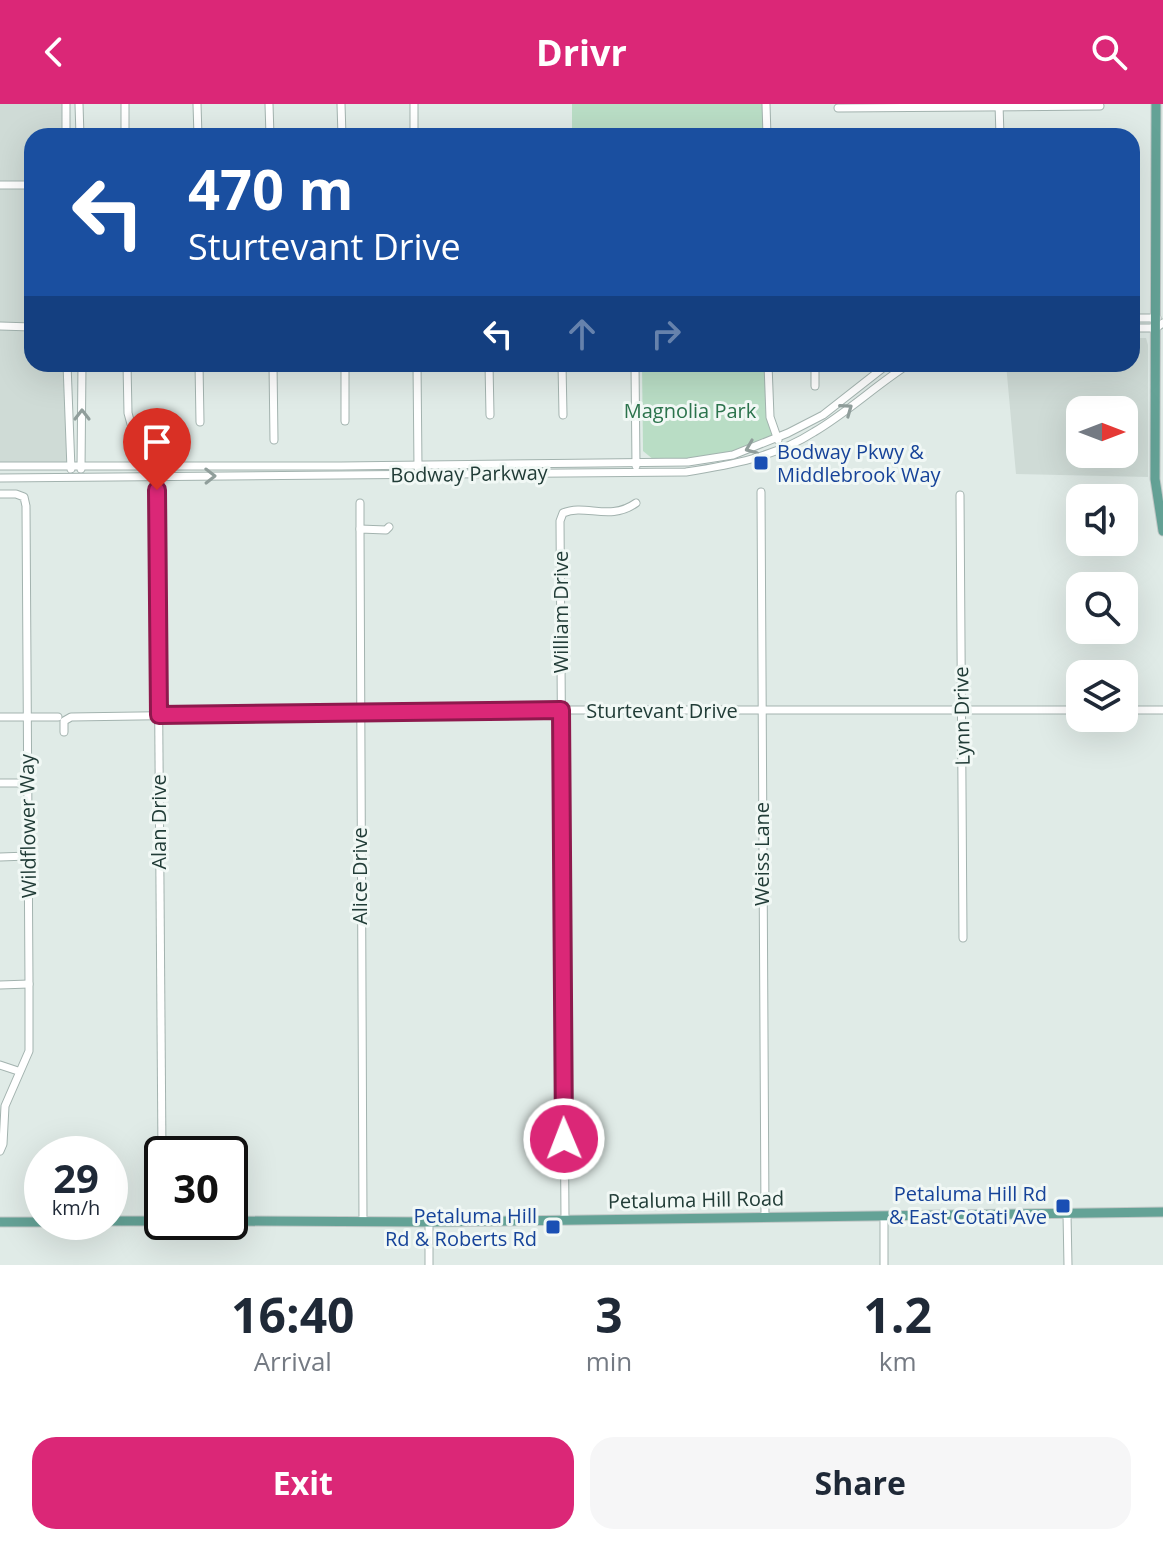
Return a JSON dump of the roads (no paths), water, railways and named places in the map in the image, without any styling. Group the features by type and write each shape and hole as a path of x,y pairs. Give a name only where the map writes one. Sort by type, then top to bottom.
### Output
{"main road":[{"path":"1156,104 1160,322 1155,479 1163,531"},
{"name":"Petaluma Hill Road","path":"248,1221 429,1222 1163,1212"},
{"path":"0,1222 24,1222"}],"street":[{"path":"66,104 66,128"},
{"path":"79,104 80,128"},
{"path":"125,104 125,128"},
{"path":"197,104 198,128"},
{"path":"269,104 270,128"},
{"path":"341,104 342,128"},
{"path":"414,104 414,128"},
{"path":"766,104 767,128"},
{"path":"1000,105 1000,128"},
{"path":"838,108 1100,106"},
{"path":"0,185 24,185"},
{"path":"1140,319 1160,322"},
{"path":"1140,326 1160,322"},
{"path":"0,326 24,327"},
{"path":"67,372 69,466 76,477 82,466 82,372"},
{"path":"127,372 131,424"},
{"path":"199,372 200,422"},
{"path":"273,372 274,440"},
{"path":"345,372 345,421"},
{"path":"417,372 418,474"},
{"path":"489,372 490,415"},
{"path":"562,372 563,415"},
{"path":"635,372 636,468"},
{"path":"768,372 770,417 783,449"},
{"path":"815,372 815,386"},
{"name":"Bodway Parkway","path":"0,478 418,474 636,468 688,462 733,455 777,438 823,415 878,372"},
{"name":"Bodway Parkway","path":"0,466 418,465 636,468 686,472 735,465 783,449 815,432 898,372"},
{"name":"Alan Drive","path":"157,490 162,1136"},
{"name":"Weiss Lane","path":"761,492 765,1217"},
{"name":"Wildflower Way","path":"0,494 24,497 26,506 29,984 29,1051 5,1106 1,1151"},
{"name":"Lynn Drive","path":"960,495 963,938"},
{"name":"Alice Drive","path":"360,503 363,1222"},
{"name":"William Drive","path":"565,1219 560,521 563,513 569,511 625,511 636,503"},
{"path":"360,529 386,530 389,527"},
{"name":"Sturtevant Drive","path":"64,732 64,721 68,718 159,715 359,715 561,710 1066,710"},
{"path":"1138,710 1163,710"},
{"path":"0,717 58,717"},
{"path":"0,783 27,783"},
{"path":"0,857 28,856"},
{"path":"0,985 29,984"},
{"path":"0,1065 18,1071"},
{"path":"1067,1214 1068,1265"},
{"path":"884,1216 884,1265"},
{"path":"429,1222 429,1265"}],"place":[{"name":"Bodway Pkwy & Middlebrook Way","path":"761,463"},
{"name":"Petaluma Hill Rd & East Cotati Ave","path":"1063,1206"},
{"name":"Petaluma Hill Rd & Roberts Rd","path":"553,1227"}],"park label":[{"name":"Magnolia Park","path":"690,411"}]}
